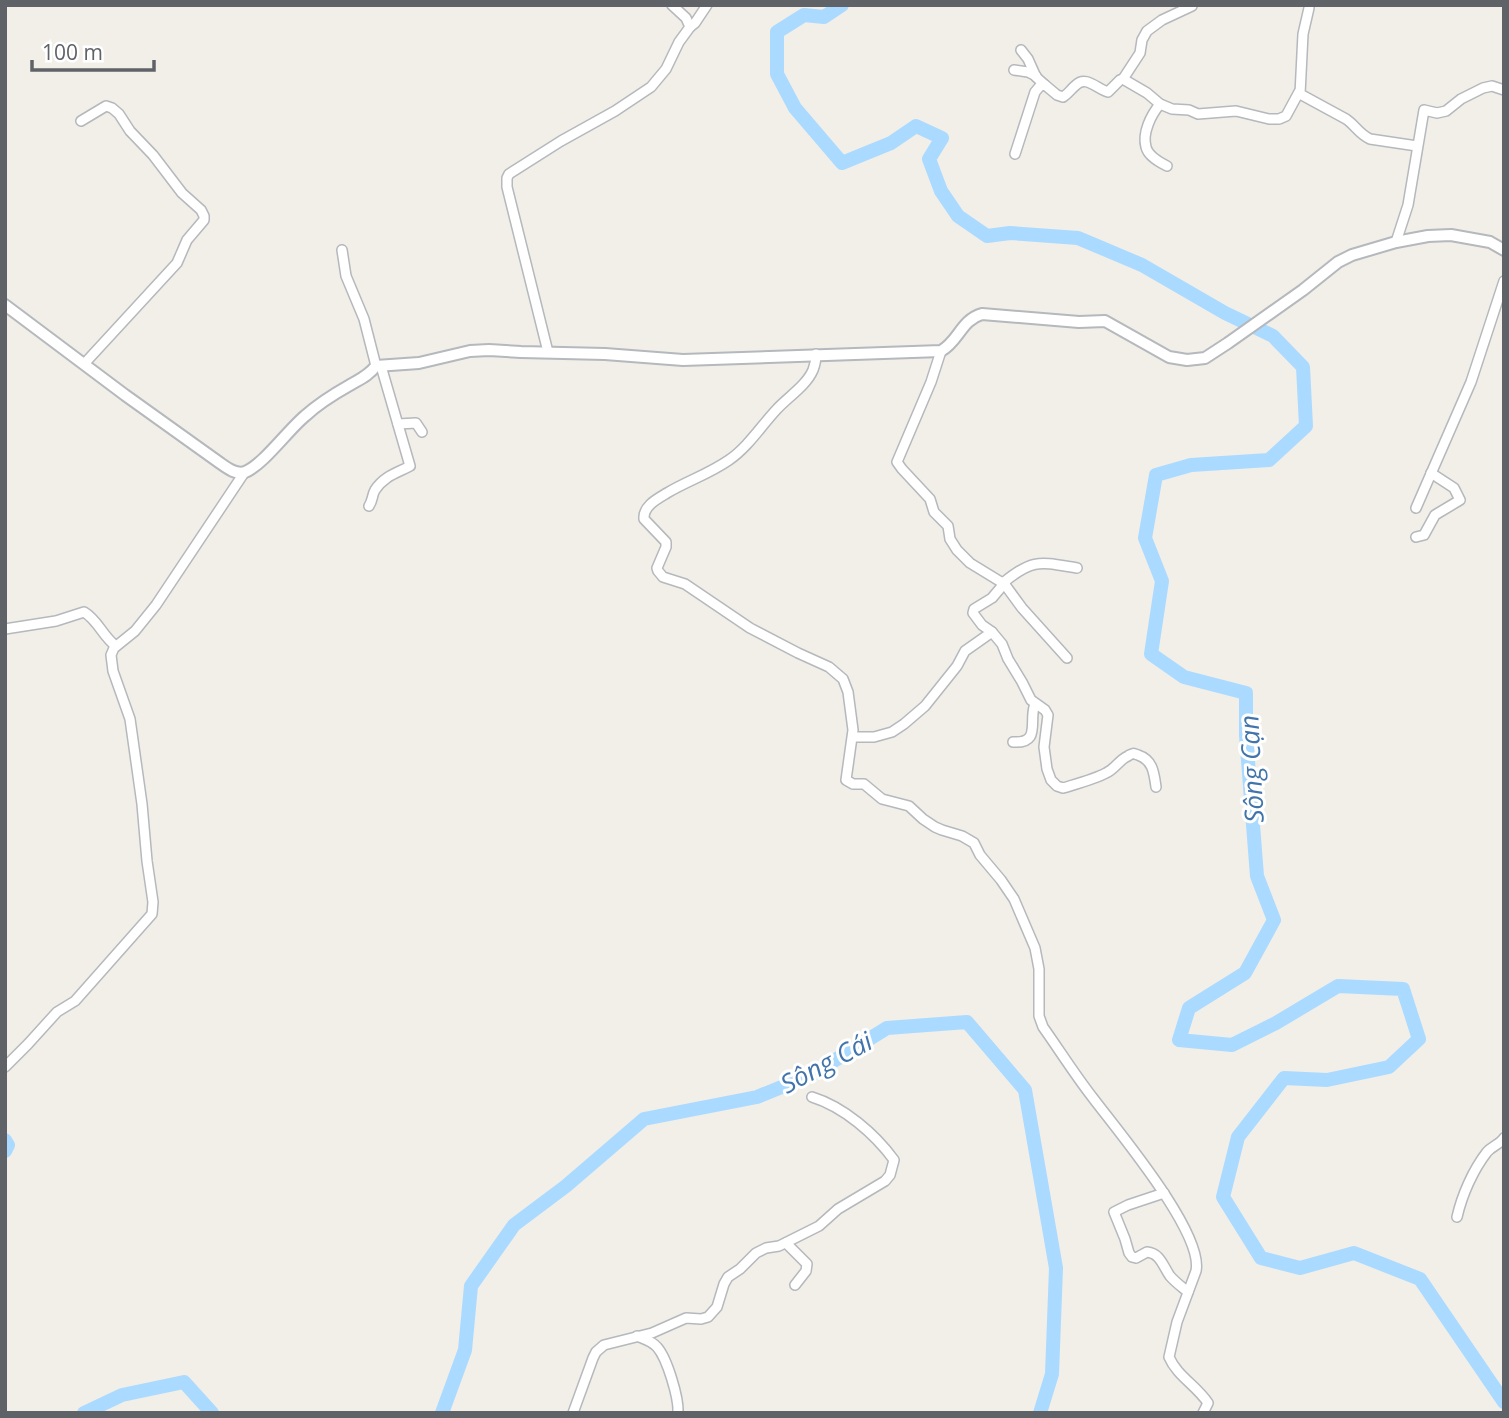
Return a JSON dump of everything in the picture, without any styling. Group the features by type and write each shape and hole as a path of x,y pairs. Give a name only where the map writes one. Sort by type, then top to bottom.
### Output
{"street":[{"path":"672,5 686,18 690,27"},
{"path":"548,352 514,217 507,178 509,174 561,141 651,87 666,69 679,42 707,5"},
{"path":"1014,70 1036,76 1057,95 1063,97 1082,80 1108,92 1124,79 1140,53 1147,31 1162,20 1192,6"},
{"path":"1124,79 1160,104 1172,109 1189,110 1198,114 1236,111 1279,119 1286,116 1300,92 1303,34 1309,8"},
{"path":"1021,50 1036,76"},
{"path":"1015,154 1035,92 1045,85"},
{"path":"1395,242 1408,205 1424,110 1437,113 1446,111 1461,99 1483,88 1492,86 1504,90"},
{"path":"1300,92 1302,96 1352,123 1364,136 1417,146"},
{"path":"1160,104 1149,120 1145,146 1149,153 1167,166"},
{"path":"81,121 106,106 112,108 182,193 205,216 187,240 177,263 84,365"},
{"path":"5,1067 57,1012 75,1001 152,914 142,804 130,719 113,671 110,659 112,651 135,631 156,605 244,472 257,463 309,412 368,376 379,366 419,363 470,351 489,350 683,360 941,351 955,339 972,317 982,314 1079,322 1105,321 1169,357 1187,360 1205,358 1267,316 1338,262 1352,255 1395,242 1451,235 1490,242 1504,250"},
{"path":"342,250 346,276 364,319 410,466 393,473 383,481 374,491 369,506"},
{"path":"1416,508 1471,383 1504,281"},
{"path":"5,305 220,463 236,472 244,472"},
{"path":"941,351 931,382 897,461 930,499 934,512 947,526 957,550 970,563 1003,583 1067,658"},
{"path":"817,354 814,369 808,377 748,443 709,473 669,492 646,508 644,519 666,542 657,568 660,575 685,584 750,628 829,667 843,680 848,692 853,737 845,778 853,784 864,784 882,799 909,806 923,820 942,830 970,839 1014,900 1035,948 1039,969 1039,1016 1043,1027 1164,1193 1195,1248 1198,1262 1177,1322 1169,1357 1174,1367 1208,1403 1203,1413"},
{"path":"398,424 416,423 422,432"},
{"path":"1416,537 1424,535 1435,515 1460,500 1454,488 1431,473"},
{"path":"1077,568 1047,563 1020,569 973,612 1002,644 1007,659 1031,700 1045,709 1048,715 1044,747 1049,777 1057,786 1063,788 1101,776 1111,771 1126,756 1133,754 1149,762 1154,770 1156,787"},
{"path":"5,629 56,621 84,612 116,646"},
{"path":"853,737 874,737 891,732 904,724 925,706 965,652 992,632"},
{"path":"1013,742 1023,742 1030,737 1035,704"},
{"path":"573,1413 589,1366 604,1345 652,1333 686,1318 708,1317 717,1307 728,1277 760,1250 786,1243 819,1226 838,1209 880,1185 890,1175 893,1157 871,1134 844,1112 812,1097"},
{"path":"1457,1217 1480,1163 1489,1149 1504,1138"},
{"path":"1164,1193 1114,1212 1132,1257 1136,1258 1147,1252 1155,1254 1172,1279 1188,1292"},
{"path":"786,1243 807,1264 806,1270 795,1284"},
{"path":"637,1336 655,1344 660,1350 673,1383 679,1405 678,1413"}],"waterway":[{"name":"Sông Cạn","path":"842,5 824,17 804,15 777,32 777,74 795,108 842,163 891,143 916,126 942,138 929,159 941,191 958,216 987,236 1010,233 1078,238 1142,265 1225,313 1273,336 1303,367 1306,426 1269,460 1191,465 1156,475 1145,538 1162,581 1151,654 1184,677 1246,693 1246,735 1257,876 1274,920 1245,973 1189,1008 1179,1040 1232,1045 1276,1023 1338,986 1403,989 1419,1039 1389,1067 1327,1080 1284,1078 1238,1137 1223,1197 1261,1258 1300,1268 1354,1253 1420,1279 1504,1402"},
{"name":"Sông Cái","path":"442,1413 465,1350 471,1286 514,1225 566,1186 644,1119 757,1097 811,1075 887,1028 967,1022 1025,1090 1056,1268 1052,1374 1040,1413"},
{"name":"Sông Cái","path":"5,1140 8,1145 5,1151"},
{"name":"Sông Cái","path":"84,1413 122,1395 184,1382 212,1413"}]}
